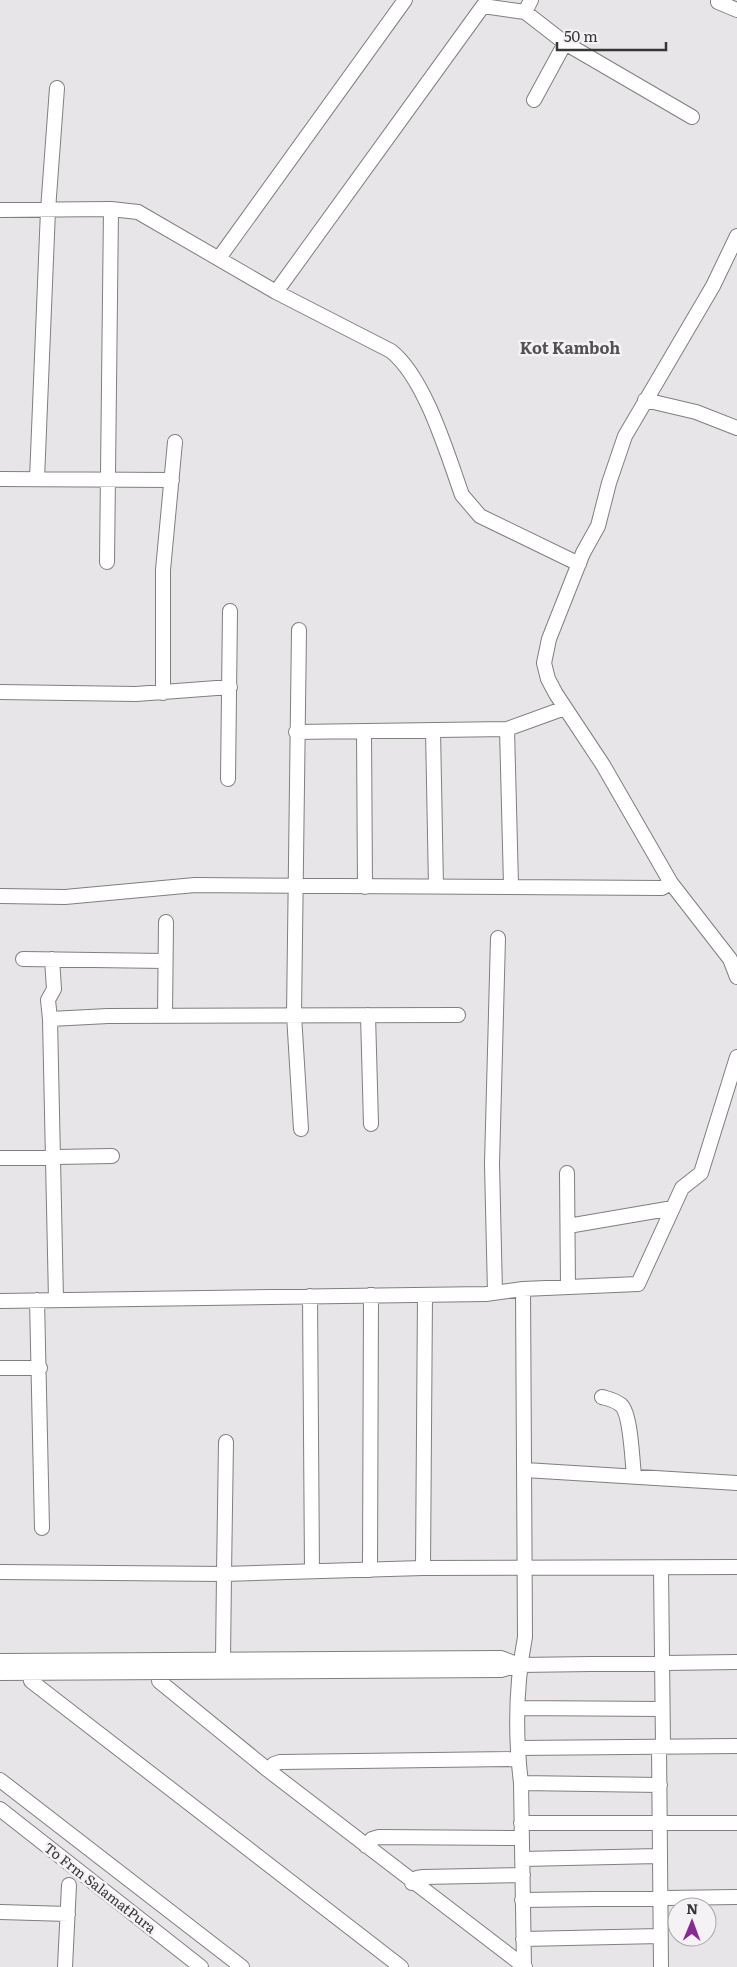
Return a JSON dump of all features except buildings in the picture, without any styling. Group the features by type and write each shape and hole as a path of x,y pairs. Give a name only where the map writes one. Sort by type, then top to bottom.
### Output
{"street":[{"path":"219,258 405,0"},
{"path":"718,2 737,10"},
{"path":"276,292 483,6 528,6 565,43 692,118"},
{"path":"534,100 565,43"},
{"path":"37,479 48,210 57,88"},
{"path":"107,562 112,209"},
{"path":"0,210 112,209 138,212 276,292 391,351 401,359 430,408 462,495 470,506 480,516 579,564"},
{"path":"737,236 713,286 625,436 608,483 598,526 579,564 549,639 544,663 548,680 603,765 671,883 730,959 737,977"},
{"path":"645,400 696,412 737,428"},
{"path":"163,693 163,570 175,442"},
{"path":"0,479 172,480"},
{"path":"228,779 230,611"},
{"path":"298,630 294,1015 301,1129"},
{"path":"0,692 163,693 230,687"},
{"path":"296,732 508,729 565,708"},
{"path":"508,729 510,885"},
{"path":"433,730 436,887"},
{"path":"364,731 365,887"},
{"path":"0,896 65,897 195,885 436,887 510,885 662,888 671,883"},
{"path":"165,1016 166,922"},
{"path":"495,1293 492,1164 498,938"},
{"path":"23,959 165,961"},
{"path":"52,959 54,989 48,1000 56,1300"},
{"path":"368,1015 371,1124"},
{"path":"50,1019 165,1016 458,1015"},
{"path":"0,1301 425,1295 495,1293 523,1289 638,1284 682,1188 701,1173 737,1058"},
{"path":"0,1158 112,1156"},
{"path":"567,1173 568,1287"},
{"path":"568,1226 673,1208"},
{"path":"523,1289 525,1636 519,1665 518,1754 521,1783 522,1900 525,1967"},
{"path":"370,1570 371,1295"},
{"path":"423,1568 425,1295"},
{"path":"310,1296 312,1571"},
{"path":"37,1300 40,1368 42,1528"},
{"path":"0,1368 40,1368"},
{"path":"602,1397 613,1400 622,1406 627,1419 634,1475"},
{"path":"223,1660 226,1442"},
{"path":"525,1470 634,1475 737,1483"},
{"path":"0,1572 224,1574 423,1568 737,1567"},
{"path":"661,1568 662,1709 659,1856 661,1967"},
{"path":"0,1661 501,1658 519,1665"},
{"path":"0,1673 500,1670 519,1665 737,1662"},
{"path":"30,1673 31,1681 401,1967"},
{"path":"159,1673 159,1681 268,1770 412,1883 525,1967"},
{"path":"518,1708 662,1709"},
{"path":"268,1770 274,1764 280,1762 518,1754 661,1746 737,1746"},
{"path":"0,1780 242,1967"},
{"path":"521,1783 660,1785"},
{"name":"To Frm SalamatPura","path":"0,1809 201,1967"},
{"path":"521,1823 737,1823"},
{"path":"366,1846 372,1839 378,1837 521,1838"},
{"path":"522,1859 659,1856"},
{"path":"412,1883 417,1878 423,1877 523,1875"},
{"path":"65,1967 69,1885"},
{"path":"522,1900 737,1897"},
{"path":"0,1912 68,1914"},
{"path":"523,1939 660,1936"}],"district":[{"name":"Kot Kamboh","path":"570,348"}]}
